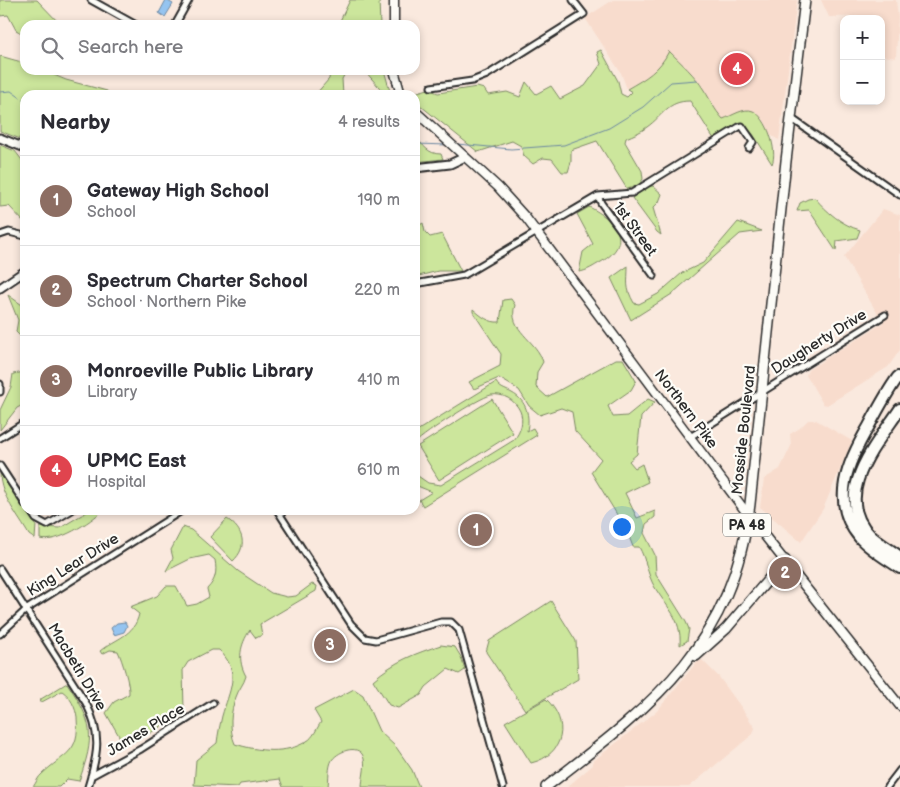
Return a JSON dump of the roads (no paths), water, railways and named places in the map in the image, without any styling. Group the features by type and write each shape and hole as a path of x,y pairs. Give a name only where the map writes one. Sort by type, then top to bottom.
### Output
{"highway":[{"path":"898,377 854,452 846,473 843,490 847,515 857,533 870,548 900,568"},
{"path":"900,409 860,472 853,496 856,512 864,528 876,540 900,556"}],"main road":[{"path":"394,0 394,20"},
{"name":"Mosside Boulevard","path":"546,787 631,721 654,700 687,664 712,626 727,591 744,541 749,516 805,0"},
{"path":"395,75 400,90"},
{"name":"Northern Pike","path":"420,116 498,187 537,233 749,516 900,706"},
{"path":"687,664 726,629 785,560"}],"street":[{"path":"91,0 127,20"},
{"path":"178,20 189,0"},
{"path":"431,87 481,78 584,14 573,0"},
{"path":"791,118 900,195"},
{"path":"420,283 464,275 598,196 632,193 739,127 742,126 753,142 749,148"},
{"path":"0,138 20,146"},
{"path":"420,167 450,164 465,157"},
{"name":"1st Street","path":"598,196 601,203 654,276"},
{"path":"0,235 9,232 20,235"},
{"path":"0,288 20,274"},
{"name":"Daugherty Drive","path":"690,437 885,315"},
{"path":"0,384 0,392"},
{"path":"0,438 20,425"},
{"path":"0,466 20,496"},
{"path":"33,515 36,519 48,525 64,515"},
{"name":"King Lear Drive","path":"0,634 27,609 174,515"},
{"path":"280,515 351,624 365,638 376,640 441,622 451,622 459,630 503,787"},
{"name":"Macbeth Drive","path":"0,569 27,609 95,720 98,739 88,787"},
{"name":"James Place","path":"91,776 141,749 214,703"},
{"path":"887,787 900,770"}],"water":[{"path":"166,0 173,4 165,17 159,13"},
{"path":"125,622 127,626 124,632 114,635 111,628 117,623"}],"waterway":[{"path":"457,144 511,149 564,145 609,128 643,107 671,82 697,80"},
{"path":"0,92 11,91 20,97"},
{"path":"420,144 448,145"}],"place":[{"name":"UPMC East","path":"737,69"},
{"name":"Gateway High School","path":"476,530"},
{"name":"Spectrum Charter School","path":"785,573"},
{"name":"Monroeville Public Library","path":"330,645"}]}
